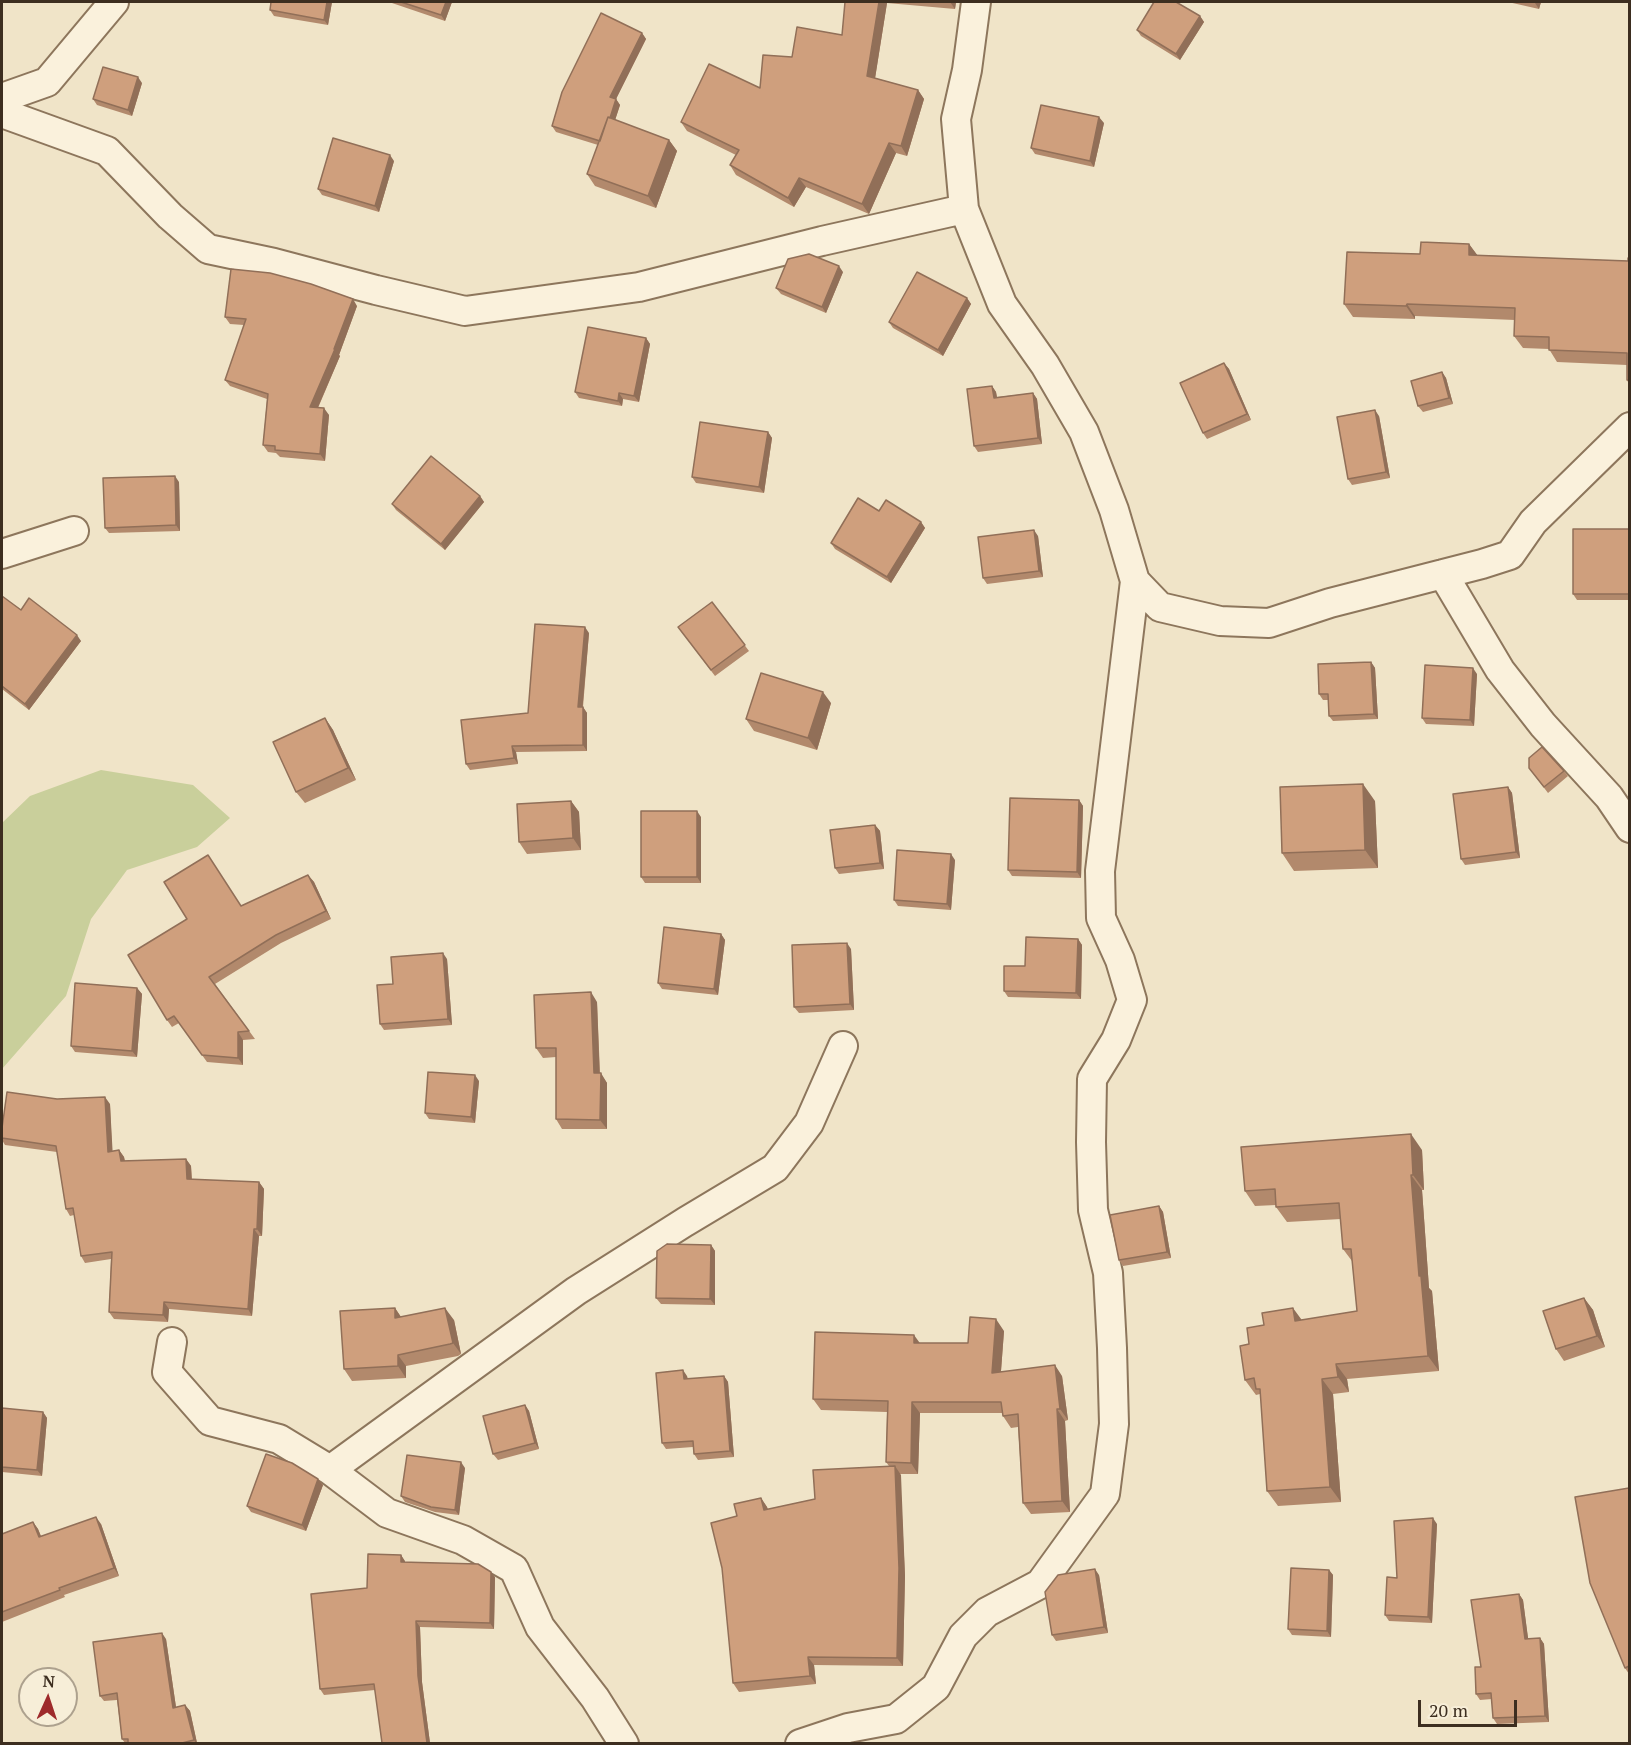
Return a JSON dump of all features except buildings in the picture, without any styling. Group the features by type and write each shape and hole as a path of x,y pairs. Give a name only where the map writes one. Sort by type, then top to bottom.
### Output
{"street":[{"path":"2,98 47,82 114,2"},
{"path":"800,1743 848,1728 896,1719 936,1687 963,1636 987,1612 1040,1584 1105,1494 1114,1424 1113,1348 1108,1273 1093,1210 1090,1142 1092,1079 1116,1040 1132,1000 1120,960 1101,918 1100,871 1135,581 1114,510 1084,432 1045,365 1002,304 964,209 956,119 967,70 975,2"},
{"path":"2,113 107,151 170,216 208,249 274,263 465,311 639,287 822,241 964,209"},
{"path":"1135,581 1160,607 1220,621 1269,623 1330,603 1510,555 1533,522 1624,441"},
{"path":"2,555 74,531"},
{"path":"1443,574 1500,670 1543,725 1609,797 1629,828"},
{"path":"330,1470 576,1291 775,1168 808,1124 843,1046"},
{"path":"172,1342 167,1372 210,1420 279,1439 330,1470 387,1513 463,1540 514,1569 540,1627 595,1698 624,1743"}],"green space":[{"path":"101,770 193,785 230,818 197,847 127,870 91,919 66,996 2,1069 2,823 30,796"}]}
